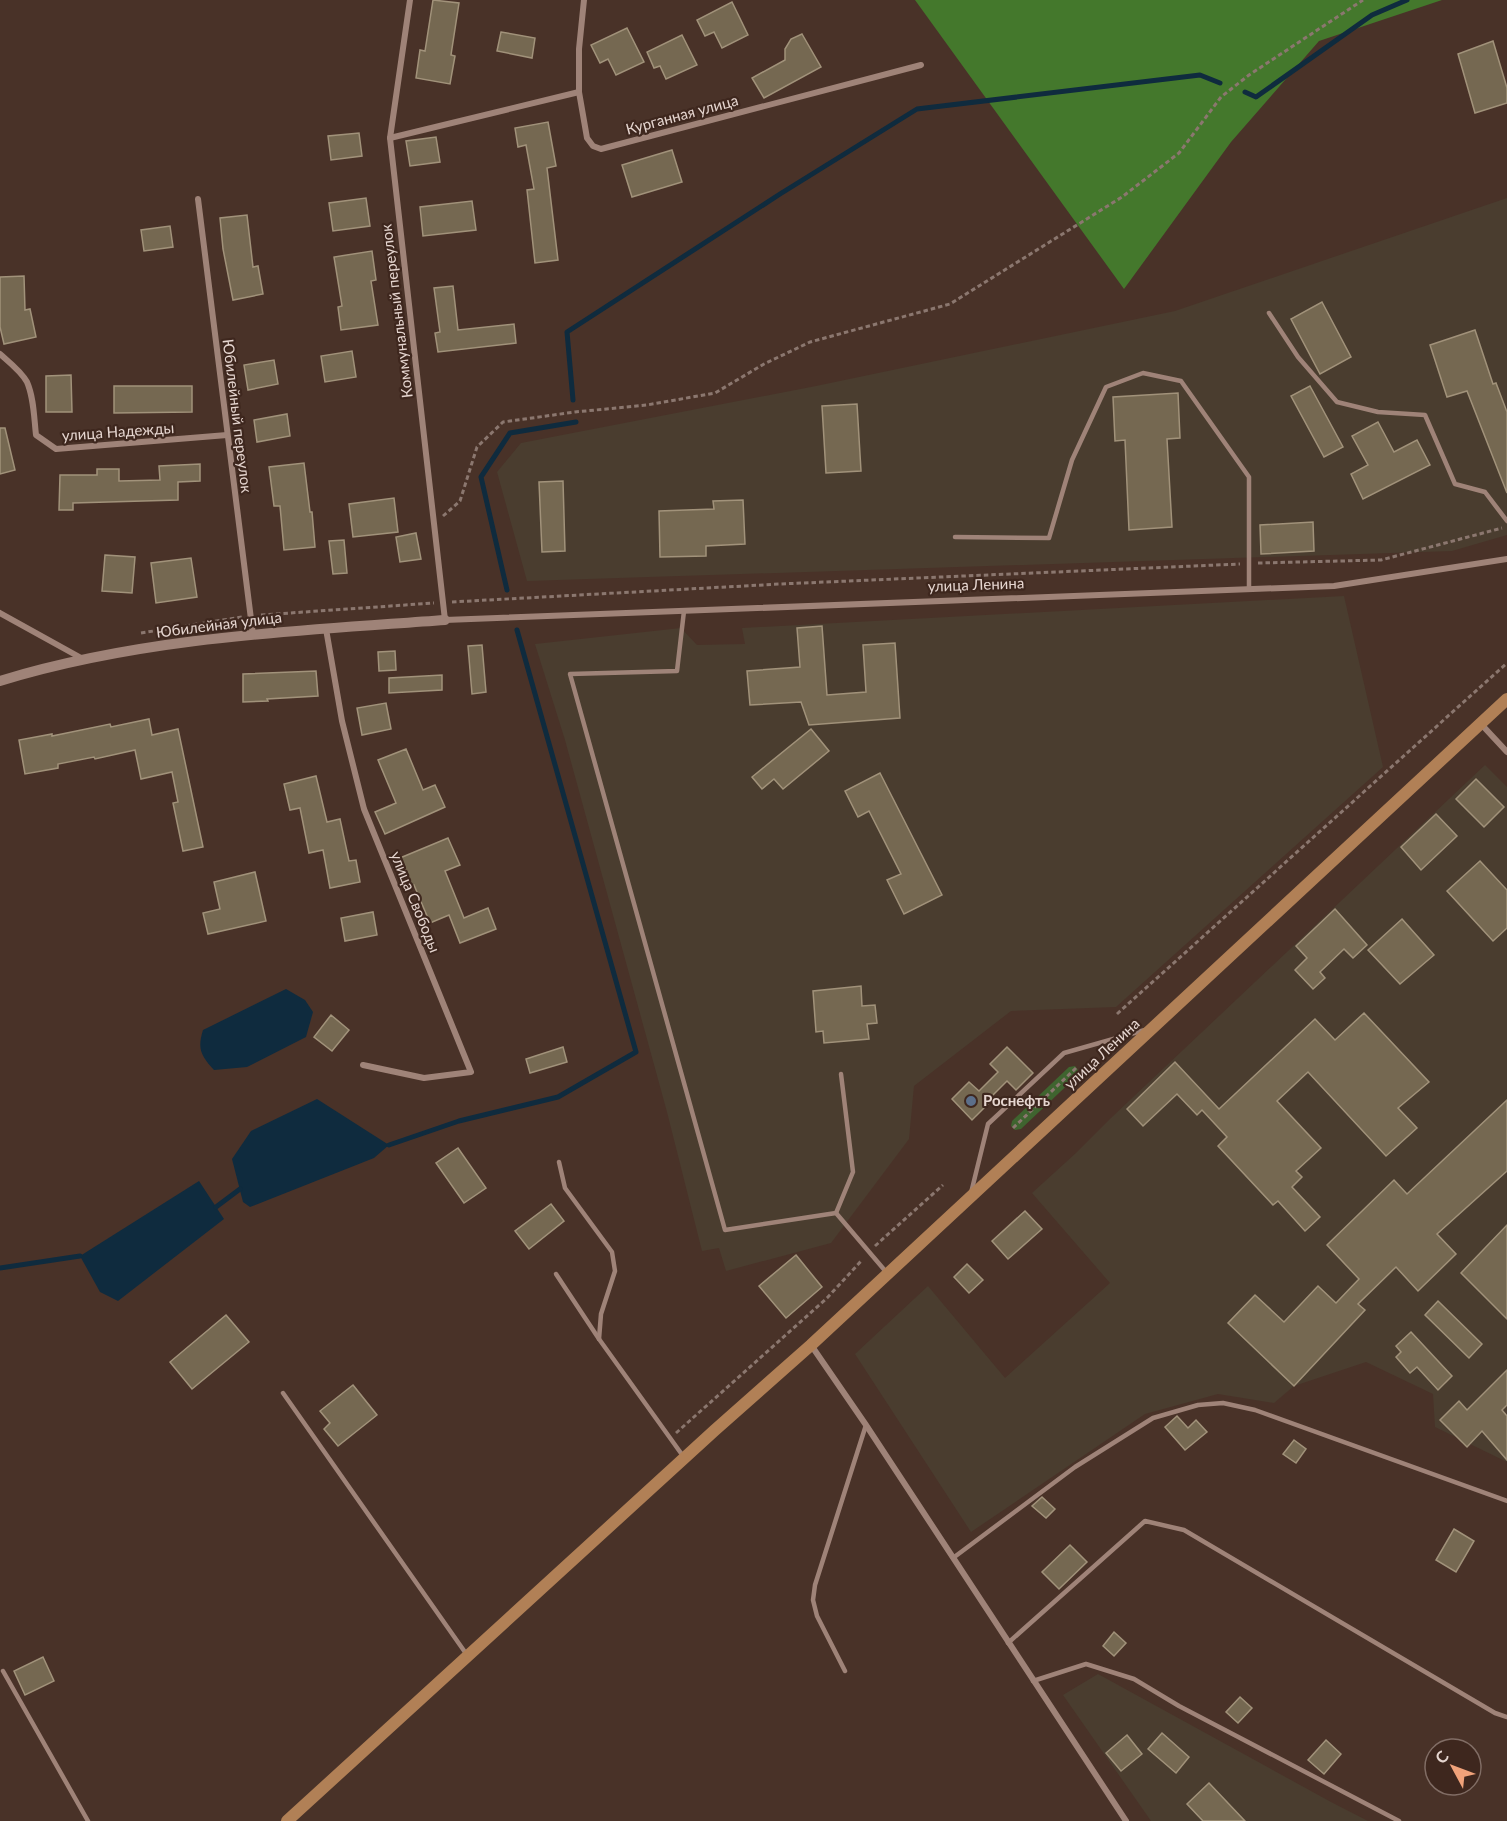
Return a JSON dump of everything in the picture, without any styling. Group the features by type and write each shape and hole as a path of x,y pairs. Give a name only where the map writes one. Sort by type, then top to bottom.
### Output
{"main road":[{"name":"улица Ленина","path":"287,1821 467,1655 811,1345 1507,699"}],"street":[{"name":"Коммунальный переулок","path":"410,0 390,138 445,620"},
{"name":"Курганная улица","path":"584,0 579,49 579,92 587,138 593,146 601,149 921,64"},
{"path":"390,138 579,92"},
{"name":"Юбилейный переулок","path":"198,199 253,635"},
{"name":"улица Надежды","path":"0,354 27,381 32,399 36,435 56,449 227,435"},
{"name":"улица Ленина","path":"445,620 1334,586 1507,559"},
{"path":"0,614 83,659"},
{"name":"Юбилейная улица","path":"0,681 45,667 83,659 201,640 445,620"},
{"name":"улица Свободы","path":"326,629 342,721 364,809 471,1072 424,1078 363,1065"},
{"path":"1480,723 1507,752"},
{"path":"811,1345 866,1425 1125,1821"}],"lane":[{"path":"1269,313 1298,357 1338,402 1378,412 1425,415 1455,484 1485,492 1507,521"},
{"path":"955,537 1049,538 1072,460 1106,387 1143,373 1181,381 1249,477 1249,589"},
{"path":"684,611 677,671 570,674 725,1230 836,1213"},
{"path":"969,1199 988,1124 1064,1053 1153,1028"},
{"path":"836,1213 853,1172 841,1074"},
{"path":"559,1162 565,1188 612,1252 615,1270 601,1314 599,1339"},
{"path":"836,1213 888,1274"},
{"path":"556,1274 599,1339 685,1458"},
{"path":"283,1393 467,1655"},
{"path":"953,1558 1075,1467 1153,1418 1198,1405 1223,1403 1255,1410 1507,1501"},
{"path":"845,1671 818,1616 813,1600 815,1585 866,1425"},
{"path":"1008,1643 1145,1521 1184,1530 1495,1713 1507,1717"},
{"path":"1033,1682 1086,1664 1134,1679 1179,1706 1399,1821"},
{"path":"3,1671 88,1821"}],"path":[{"path":"434,524 460,501 477,447 503,422 647,405 715,393 764,364 810,342 950,304 1122,197 1179,153 1221,97 1249,75 1364,0"},
{"path":"141,633 250,616 442,602 780,584 1381,560 1507,527"},
{"path":"1117,1014 1507,663"},
{"path":"1013,1128 1076,1068"},
{"path":"670,1439 828,1298 869,1252 943,1185"}],"shaded area":[{"path":"1507,198 1507,535 1452,551 527,581 497,472 521,443 816,386 1175,311"},
{"path":"1344,596 1383,767 1116,1007 1011,1011 914,1086 909,1139 831,1243 726,1271 719,1248 702,1251 667,1112 565,740 535,644 681,628 697,645 745,644 742,628"},
{"path":"1485,765 1507,787 1507,1462 1435,1427 1433,1394 1366,1362 1294,1386 1274,1403 1218,1394 1145,1414 971,1532 855,1354 928,1286 1005,1378 1110,1283 1032,1193"},
{"path":"1098,1674 1368,1821 1151,1821 1063,1695"}],"green space":[{"path":"915,0 1442,0 1319,41 1231,142 1124,289"},
{"path":"1075,1066 1078,1075 1021,1129 1015,1130 1011,1126 1012,1121 1069,1067"}],"water":[{"path":"286,989 305,1000 313,1012 306,1037 247,1067 214,1070 201,1052 200,1042 203,1030"},
{"path":"317,1099 389,1145 374,1158 250,1207 243,1202 232,1159 251,1131"},
{"path":"199,1181 224,1219 118,1301 100,1292 80,1256"}],"building":[{"path":"433,0 459,3 451,55 455,56 450,84 416,78 420,50 425,51"},
{"path":"732,2 748,35 722,48 714,32 705,36 697,20"},
{"path":"627,28 644,62 616,75 608,59 600,63 591,45"},
{"path":"501,32 535,38 532,58 497,51"},
{"path":"802,34 821,67 764,98 752,78 785,60 785,49 791,39"},
{"path":"682,35 697,65 666,79 660,66 654,68 647,52"},
{"path":"1493,41 1507,88 1507,103 1475,113 1458,54"},
{"path":"548,122 556,166 547,168 558,260 535,263 527,190 534,189 526,145 518,147 515,128"},
{"path":"359,133 362,156 331,160 328,136"},
{"path":"436,137 440,162 410,166 406,141"},
{"path":"672,150 682,182 632,197 622,165"},
{"path":"366,198 370,226 333,231 329,203"},
{"path":"472,201 476,230 423,236 420,207"},
{"path":"247,215 253,267 258,266 263,294 233,300 223,249 220,218"},
{"path":"170,226 173,247 144,251 141,230"},
{"path":"372,251 376,280 371,281 378,325 341,330 338,307 342,306 334,257"},
{"path":"24,276 25,310 30,309 36,337 4,344 0,327 0,277"},
{"path":"453,286 458,330 514,324 516,343 438,352 435,333 440,332 434,288"},
{"path":"1322,302 1351,357 1320,374 1291,319"},
{"path":"1475,330 1493,384 1496,383 1507,412 1507,493 1467,391 1447,397 1430,345"},
{"path":"352,351 356,377 325,382 321,356"},
{"path":"274,360 278,384 248,390 244,365"},
{"path":"71,375 72,412 46,412 46,376"},
{"path":"114,386 192,386 192,412 114,413"},
{"path":"1310,386 1343,447 1324,457 1291,396"},
{"path":"1178,393 1180,438 1167,439 1172,527 1129,530 1125,440 1115,441 1113,397"},
{"path":"857,404 861,471 826,473 822,406"},
{"path":"287,414 290,436 257,442 254,420"},
{"path":"1378,422 1394,452 1417,440 1430,465 1363,499 1351,474 1368,465 1352,436"},
{"path":"0,428 5,428 15,470 0,474"},
{"path":"304,463 315,547 284,550 280,506 274,506 269,467"},
{"path":"200,464 200,481 178,482 178,500 73,503 73,510 59,510 60,475 97,475 97,469 119,469 119,481 160,480 159,466"},
{"path":"563,481 565,551 542,552 539,482"},
{"path":"394,498 398,532 353,537 349,504"},
{"path":"743,500 745,544 706,546 706,556 660,557 659,511 714,509 713,501"},
{"path":"1313,522 1314,551 1261,554 1260,525"},
{"path":"416,533 421,559 400,562 396,537"},
{"path":"344,540 347,573 333,574 329,541"},
{"path":"105,555 135,557 132,593 102,591"},
{"path":"191,558 197,597 156,603 151,563"},
{"path":"822,626 827,695 866,692 863,645 895,643 900,718 809,725 801,702 750,705 747,671 800,667 797,628"},
{"path":"482,645 486,692 472,694 468,646"},
{"path":"395,651 396,670 379,671 378,652"},
{"path":"316,671 318,696 243,702 243,674"},
{"path":"442,675 442,690 389,693 389,678"},
{"path":"386,703 391,729 362,735 357,708"},
{"path":"149,719 152,735 178,729 203,847 183,851 173,803 178,802 172,772 141,779 135,750 58,764 58,768 25,774 19,740 110,724 111,727"},
{"path":"811,729 829,751 783,789 774,779 762,789 752,777"},
{"path":"406,749 423,790 435,785 445,807 385,834 375,812 396,803 378,760"},
{"path":"880,773 942,895 904,914 887,880 901,874 869,811 858,817 845,791"},
{"path":"316,776 327,822 340,819 349,861 356,860 360,882 330,888 323,850 309,853 300,808 290,810 284,784"},
{"path":"1476,779 1504,807 1484,827 1456,799"},
{"path":"1436,814 1457,836 1421,870 1401,847"},
{"path":"448,838 460,865 445,871 464,918 488,908 496,929 460,943 449,915 430,923 400,858"},
{"path":"1480,861 1507,890 1507,928 1493,941 1447,891"},
{"path":"255,872 266,921 208,934 203,913 220,909 214,882"},
{"path":"1335,909 1367,945 1353,958 1344,949 1320,972 1325,978 1313,989 1295,970 1307,958 1296,946"},
{"path":"373,912 377,935 345,941 341,918"},
{"path":"1402,919 1434,955 1400,984 1368,950"},
{"path":"861,986 862,1006 875,1005 877,1023 867,1024 869,1039 824,1043 823,1031 816,1032 813,991"},
{"path":"1364,1013 1429,1082 1398,1108 1417,1128 1386,1156 1308,1072 1277,1101 1321,1148 1296,1171 1302,1177 1292,1187 1320,1217 1305,1231 1278,1201 1273,1205 1218,1146 1227,1137 1202,1110 1197,1115 1177,1094 1143,1126 1127,1109 1175,1062 1219,1109 1315,1019 1335,1040"},
{"path":"331,1015 349,1030 332,1051 314,1037"},
{"path":"563,1047 567,1062 530,1073 526,1059"},
{"path":"1007,1047 1033,1073 1016,1090 1007,1081 972,1120 952,1099 969,1082 979,1091 998,1072 990,1064"},
{"path":"1507,1100 1507,1171 1437,1234 1456,1254 1418,1291 1396,1267 1358,1304 1365,1310 1294,1386 1228,1323 1255,1295 1284,1322 1318,1286 1336,1303 1359,1279 1327,1245 1394,1180 1407,1194"},
{"path":"458,1148 486,1188 464,1203 436,1163"},
{"path":"551,1204 564,1221 529,1249 515,1231"},
{"path":"1025,1211 1042,1229 1008,1259 992,1241"},
{"path":"1507,1225 1507,1319 1461,1273"},
{"path":"796,1255 822,1287 786,1318 759,1286"},
{"path":"967,1264 983,1280 969,1293 954,1277"},
{"path":"1438,1301 1482,1344 1469,1358 1425,1315"},
{"path":"226,1315 249,1342 192,1389 170,1362"},
{"path":"1411,1332 1452,1376 1438,1390 1417,1367 1410,1373 1396,1357 1401,1352 1396,1346"},
{"path":"1507,1370 1507,1405 1502,1410 1507,1416 1507,1460 1482,1431 1467,1447 1440,1420 1459,1401 1467,1410"},
{"path":"353,1385 377,1415 338,1446 324,1429 330,1423 320,1411"},
{"path":"1177,1416 1188,1428 1196,1420 1207,1432 1185,1450 1165,1427"},
{"path":"1294,1440 1306,1449 1296,1463 1283,1454"},
{"path":"1042,1497 1055,1509 1046,1518 1032,1506"},
{"path":"1454,1529 1474,1541 1456,1572 1436,1560"},
{"path":"1070,1545 1087,1562 1059,1589 1042,1572"},
{"path":"1114,1632 1126,1643 1114,1656 1103,1646"},
{"path":"43,1657 54,1681 25,1695 14,1671"},
{"path":"1240,1697 1252,1708 1238,1723 1226,1712"},
{"path":"1162,1733 1189,1757 1176,1773 1148,1749"},
{"path":"1127,1735 1142,1754 1121,1771 1106,1753"},
{"path":"1326,1740 1341,1754 1324,1774 1308,1760"},
{"path":"1209,1783 1245,1821 1203,1821 1187,1804"}],"waterway":[{"path":"1245,92 1256,97 1372,15 1407,0"},
{"path":"573,400 567,332 780,194 917,109 1200,75 1220,83"},
{"path":"507,590 481,477 510,433 576,422"},
{"path":"389,1145 459,1121 558,1097 636,1052 517,630"},
{"path":"216,1207 240,1189"},
{"path":"0,1268 80,1256"}],"place":[{"name":"Роснефть","path":"971,1101"}]}
